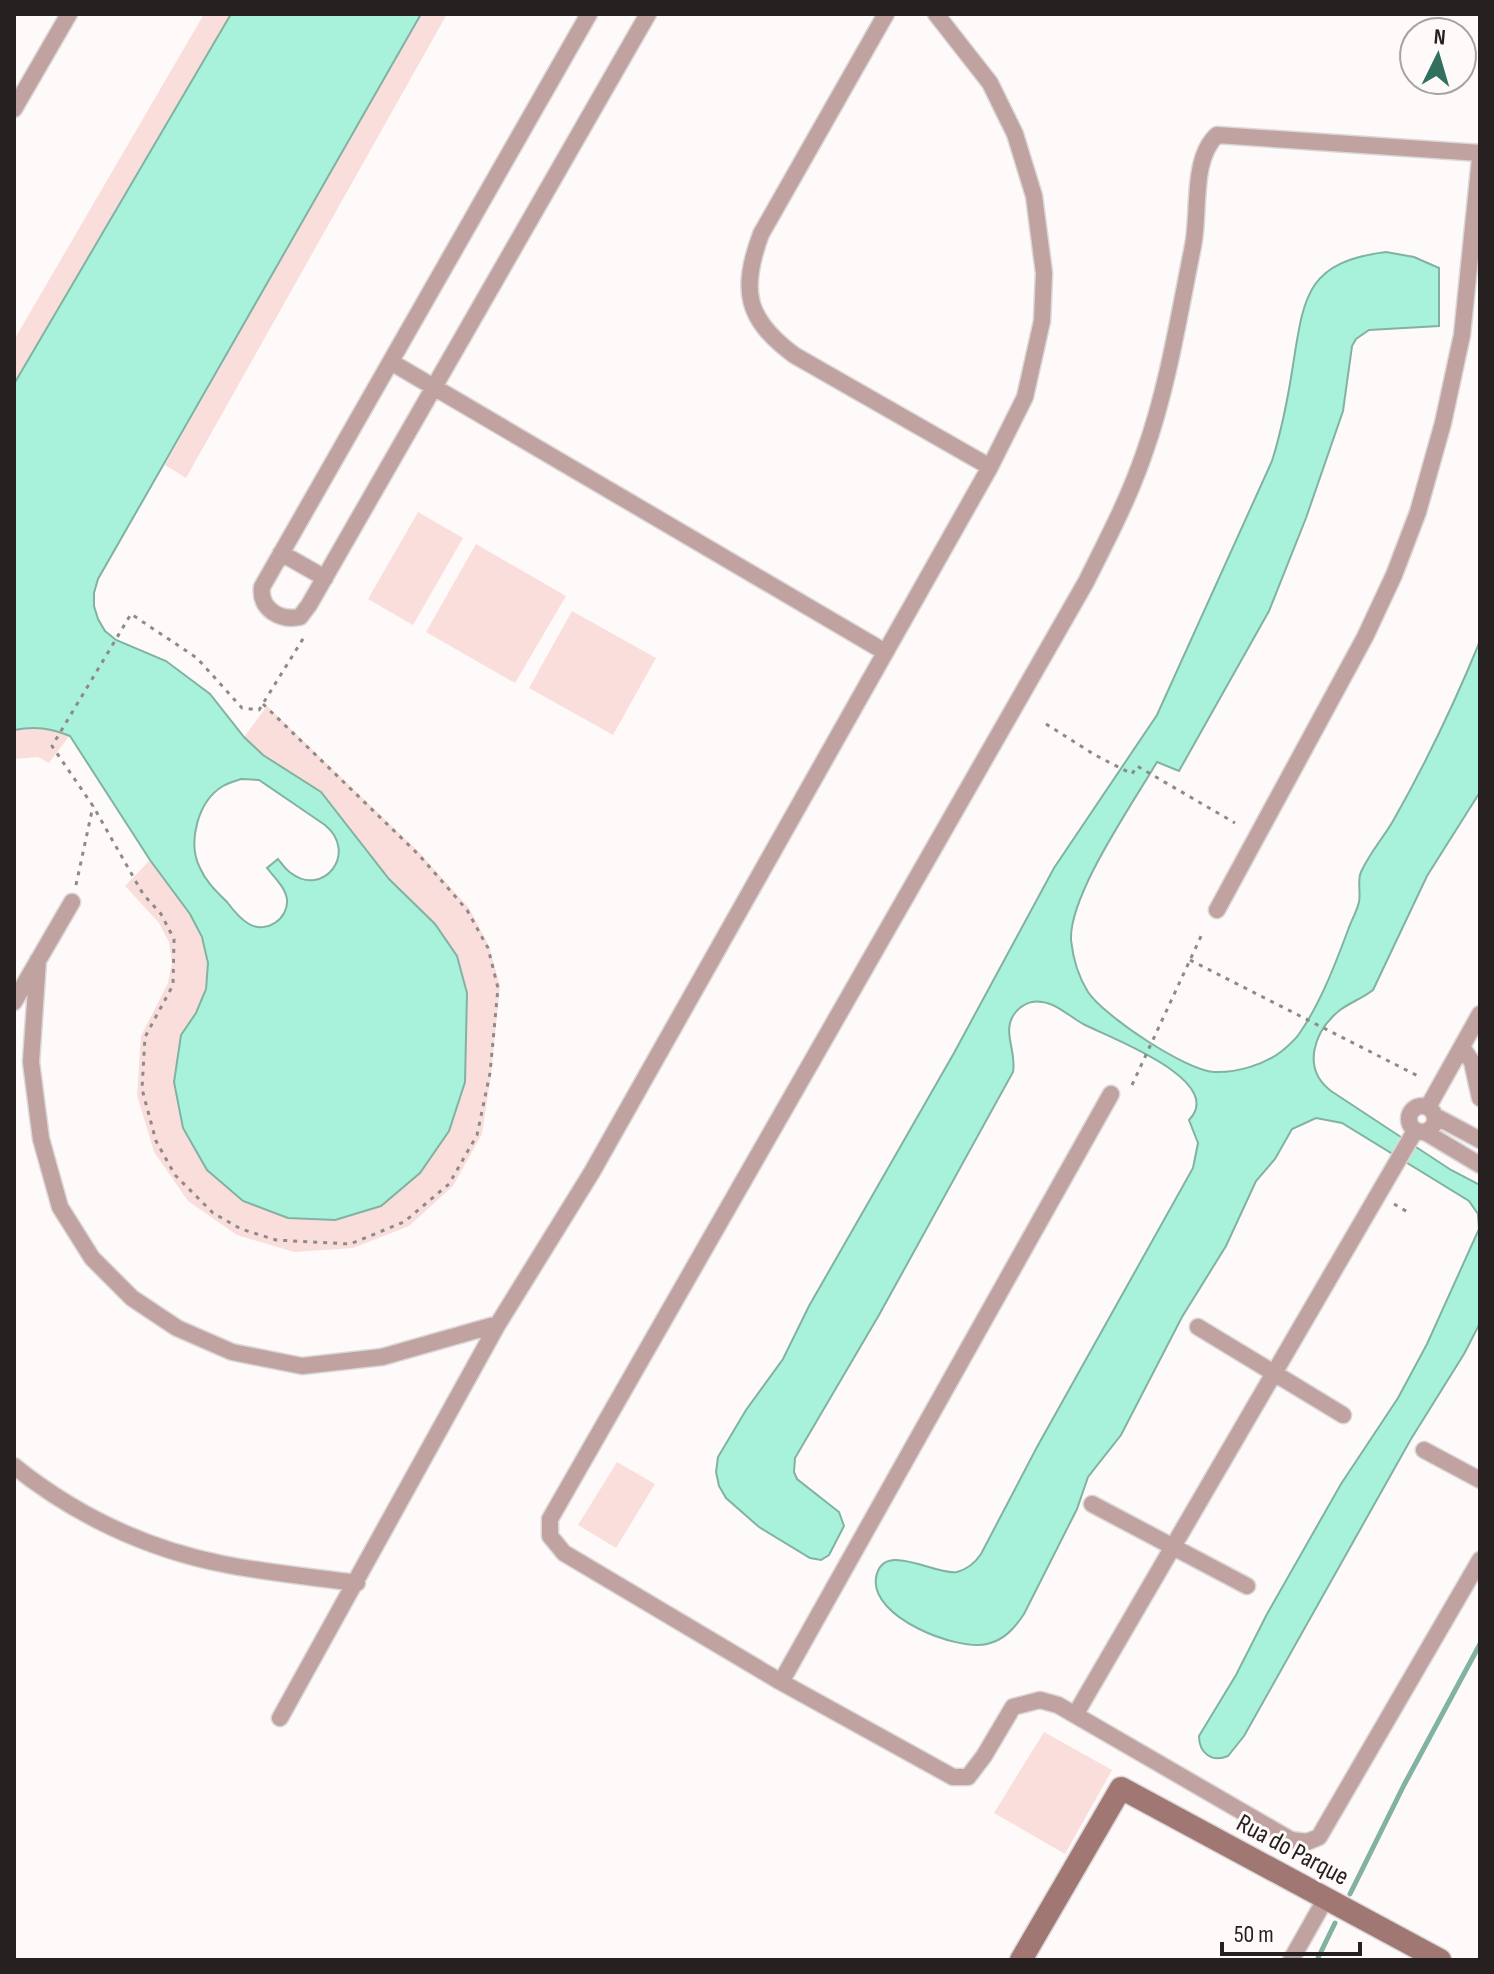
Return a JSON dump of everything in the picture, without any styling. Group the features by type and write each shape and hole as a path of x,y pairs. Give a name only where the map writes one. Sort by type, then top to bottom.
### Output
{"street":[{"path":"14,109 19,88 69,14"},
{"path":"589,14 262,587 260,599 265,607 290,619 300,617 304,612 648,14"},
{"path":"886,14 761,234 750,262 756,318 770,337 794,355 990,467"},
{"path":"280,1718 498,1324 592,1172 990,467 1025,397 1042,321 1042,257 1034,196 1015,134 990,83 936,14"},
{"path":"1480,153 1217,135 1209,143 1202,156 1195,236 1169,360 1145,453 1122,510 1086,582 550,1519 550,1536 564,1553 781,1682 953,1777 968,1777 1013,1707 1040,1700 1058,1705 1291,1840 1307,1842 1319,1837 1480,1560"},
{"path":"1217,910 1365,637 1394,575 1418,512 1443,423 1462,335 1480,159"},
{"path":"391,362 885,652"},
{"path":"281,553 325,578"},
{"path":"14,1002 72,902"},
{"path":"38,960 31,1062 41,1139 56,1194 60,1207 92,1258 132,1298 177,1328 232,1352 302,1366 382,1357 498,1324"},
{"path":"1075,1715 1395,1164 1417,1133 1434,1124 1431,1112 1480,1014"},
{"path":"1462,1047 1472,1062 1480,1098"},
{"path":"781,1682 1111,1094"},
{"path":"1480,1140 1419,1106 1409,1115 1409,1124 1417,1133 1480,1165"},
{"path":"1198,1327 1343,1415"},
{"path":"1424,1450 1480,1480"},
{"path":"14,1466 50,1495 137,1540 223,1564 357,1583"},
{"path":"1092,1504 1247,1586"},
{"name":"Rua do Parque","path":"1021,1960 1121,1788 1440,1960"},
{"path":"1291,1960 1326,1898"}],"path":[{"path":"263,704 419,855 467,910 488,948 498,988 490,1073 477,1135 449,1184 404,1222 350,1244 276,1240 241,1229 213,1213 175,1175 156,1141 142,1089 145,1037 173,985 174,939 161,914 143,894 93,806 52,746 131,614 197,658 242,708 259,710 313,623 304,612"},
{"path":"1046,724 1132,774 1137,766 1235,823"},
{"path":"72,902 93,806"},
{"path":"1132,1085 1203,932"},
{"path":"1190,960 1420,1077"}],"shaded area":[{"path":"204,14 231,14 14,384 14,340"},
{"path":"231,14 421,14 98,579 94,593 94,606 105,631 116,640 166,661 210,694 244,737 263,755 321,792 389,879 435,924 457,956 467,993 465,1082 449,1131 420,1173 381,1206 335,1220 288,1218 243,1201 207,1170 183,1128 174,1082 181,1035 196,1013 206,989 208,963 202,937 190,914 150,860 70,736 42,728 14,730 14,384","holes":["241,779 259,780 325,825 335,836 339,848 333,869 315,880 291,873 278,859 267,868 284,890 287,906 275,923 262,927 243,920 205,878 196,858 195,846 197,823 214,793"]},
{"path":"421,14 447,14 186,478 165,465"},
{"path":"1386,252 1414,257 1439,268 1439,326 1369,330 1356,339 1352,346 1343,411 1306,518 1269,611 1179,771 1157,762 1091,875 1073,921 1071,940 1075,961 1088,992 1110,1014 1146,1040 1184,1062 1214,1072 1250,1067 1275,1056 1299,1034 1320,997 1358,905 1361,872 1417,777 1480,641 1480,792 1427,876 1373,990 1344,1007 1323,1028 1314,1050 1314,1061 1316,1072 1331,1091 1451,1170 1480,1185 1480,1323 1244,1736 1228,1756 1217,1758 1204,1752 1199,1736 1341,1484 1398,1398 1427,1344 1479,1229 1478,1214 1469,1201 1342,1123 1316,1118 1292,1129 1275,1159 1256,1181 1226,1246 1182,1317 1121,1435 1088,1477 1077,1509 1024,1614 999,1640 973,1645 918,1628 886,1606 878,1592 876,1578 880,1567 888,1561 898,1560 957,1572 971,1565 981,1554 1037,1447 1193,1168 1198,1143 1189,1120 1197,1105 1192,1091 1180,1076 1161,1063 1048,1003 1031,1002 1015,1013 1009,1027 1013,1072 879,1315 795,1458 797,1479 839,1512 844,1526 829,1555 821,1560 810,1558 759,1527 726,1498 716,1472 718,1457 746,1410 783,1359 809,1306 954,1053 1054,868 1157,715 1272,461 1301,319 1314,286 1340,264"},
{"path":"418,512 463,538 413,625 368,599"},
{"path":"476,544 566,596 515,683 426,632"},
{"path":"572,611 656,658 613,735 529,688"},
{"path":"267,706 419,852 469,908 489,946 500,986 482,1134 453,1186 409,1226 353,1248 294,1252 237,1235 188,1201 154,1152 137,1095 141,1036 168,983 172,963 169,942 159,923 125,886 150,860 194,923 207,963 205,985 197,1009 181,1035 207,1170 243,1201 288,1218 335,1220 381,1206 435,924 389,879 321,792 263,755 244,737"},
{"path":"33,727 70,735 49,763 38,757 14,759 14,730"},
{"path":"617,1462 655,1484 616,1548 578,1525"},
{"path":"1044,1732 1112,1770 1065,1854 994,1813"}],"waterway":[{"path":"1350,1894 1480,1644"},
{"path":"1317,1960 1335,1923"}]}
